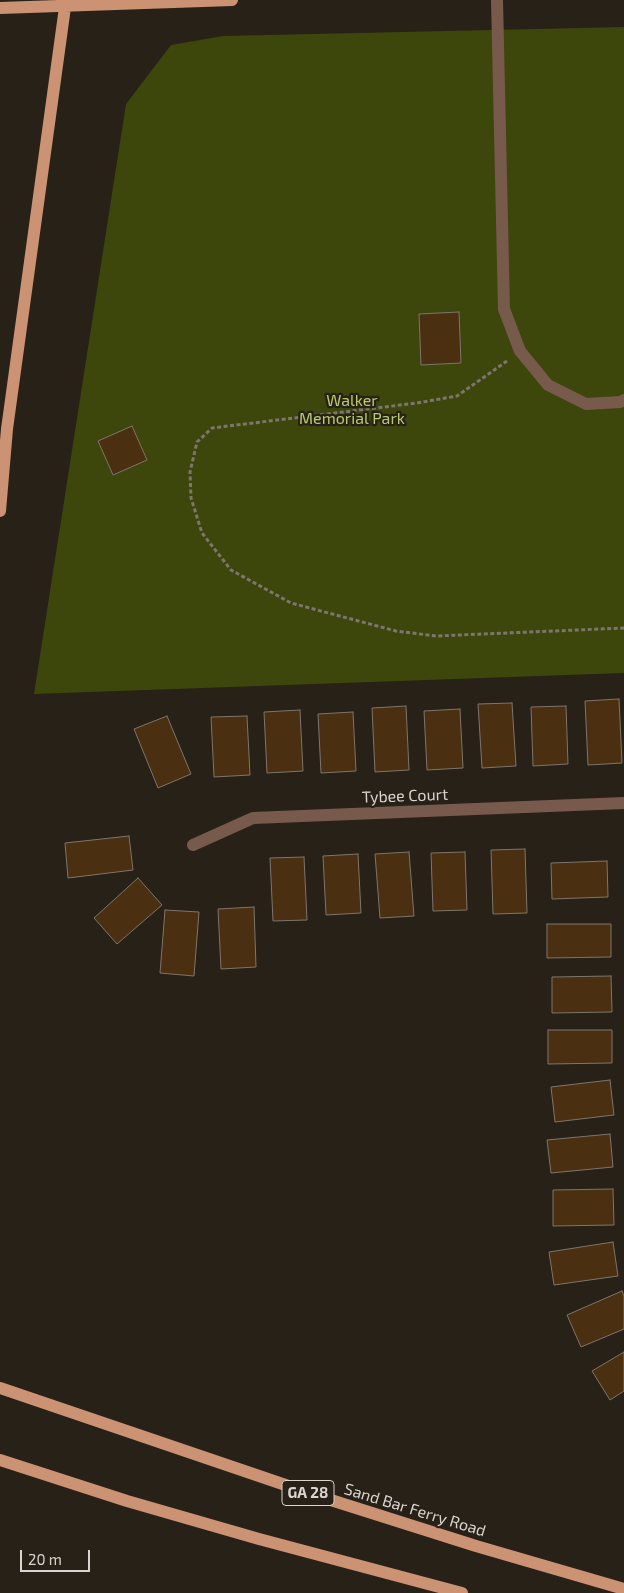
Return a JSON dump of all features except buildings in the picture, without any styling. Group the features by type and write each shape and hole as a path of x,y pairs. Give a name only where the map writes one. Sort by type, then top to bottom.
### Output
{"main road":[{"path":"0,8 66,3 232,0"},
{"path":"0,511 7,429 66,3"},
{"name":"Sand Bar Ferry Road","path":"0,1388 315,1495 620,1591"},
{"path":"0,1460 127,1501 240,1534 462,1593"}],"street":[{"path":"497,0 504,309 520,351 548,385 586,404 620,402 624,400"},
{"name":"Tybee Court","path":"193,845 253,818 624,803"}],"path":[{"path":"520,351 457,396 417,404 212,428 197,442 190,472 191,498 202,533 231,570 290,603 396,630 436,636 624,628"}],"green space":[{"name":"Walker Memorial Park","path":"624,27 624,673 34,694 126,104 171,45 223,36"}]}
